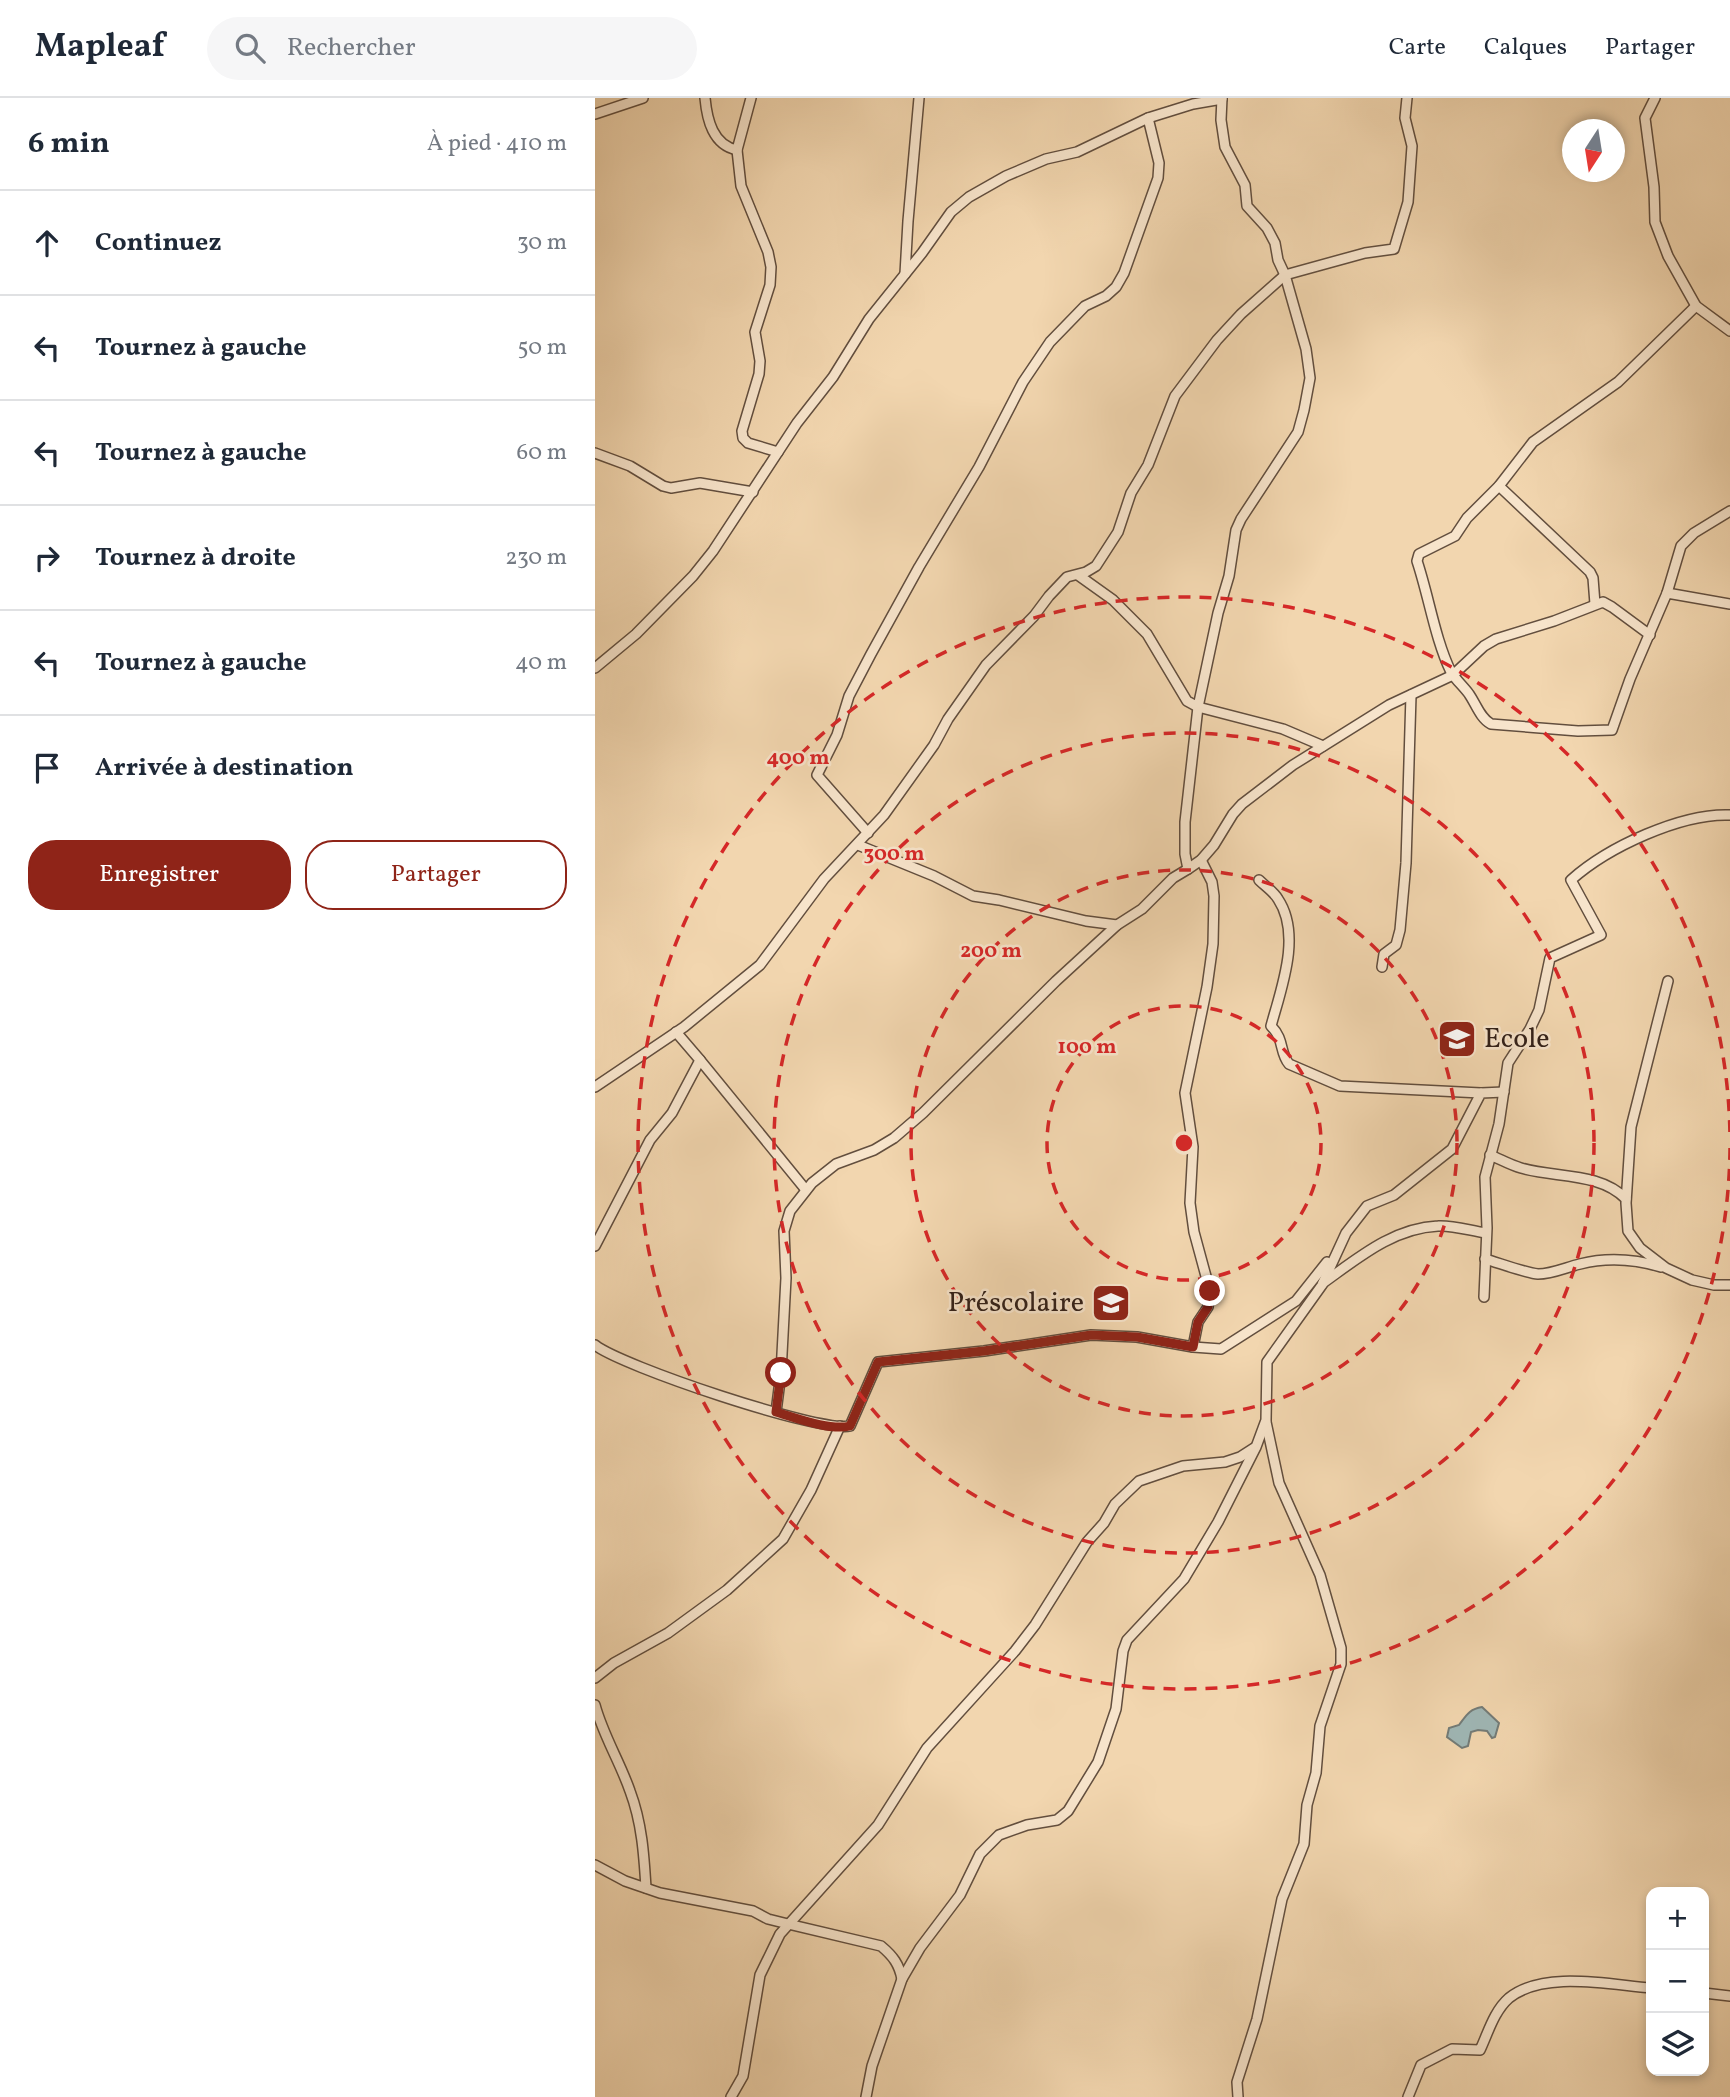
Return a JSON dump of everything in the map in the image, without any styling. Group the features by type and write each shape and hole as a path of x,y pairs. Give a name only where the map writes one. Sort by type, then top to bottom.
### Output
{"street":[{"path":"595,114 643,98"},
{"path":"705,98 708,118 716,136 722,144 737,150"},
{"path":"751,98 737,150 741,186 771,267 770,285 755,332 760,361 759,374 742,431 743,438 748,443 778,452"},
{"path":"905,274 919,98"},
{"path":"595,1087 676,1032 759,965 824,879 868,833 922,763 986,664 1034,616 1067,577 1096,566 1118,532 1131,494 1148,465 1175,396 1217,340 1285,275 1365,253 1394,249 1408,202 1412,146 1405,118 1407,98"},
{"path":"1655,98 1645,118 1654,187 1655,222 1668,256 1696,306 1730,331"},
{"path":"595,668 636,634 693,576 713,551 869,319 951,212 969,197 1006,176 1046,159 1077,152 1148,118 1193,104 1222,99 1220,120 1225,148 1245,185 1251,213 1267,228 1275,243 1306,349 1310,378 1298,432 1236,530 1229,576 1218,613 1198,707 1185,822 1188,869"},
{"path":"868,833 817,775 837,735 849,696 871,654 979,467 1024,382 1050,342 1085,306 1106,296 1116,287 1124,273 1158,178 1160,163 1148,118"},
{"path":"1696,306 1618,382 1533,442 1499,486 1476,506 1455,536 1419,554 1417,561 1430,601 1440,646 1453,675 1485,721 1491,724 1578,731 1612,730 1630,679 1667,593 1681,545 1693,533 1730,511"},
{"path":"595,453 630,466 671,488 700,483 753,492"},
{"path":"1499,486 1590,572 1595,604"},
{"path":"1078,575 1113,600 1147,634 1187,701 1198,707 1283,729 1323,746"},
{"path":"1667,593 1730,604"},
{"path":"776,1412 786,1278 784,1231 790,1211 806,1190 836,1164 884,1144 923,1114 1056,981 1117,925 1142,909 1173,878 1201,860 1242,804 1293,765 1389,705 1453,675 1484,646 1496,639 1603,602 1650,635"},
{"path":"1382,967 1384,954 1396,945 1400,930 1406,863 1411,695"},
{"path":"1484,1297 1485,1177 1508,1063 1539,1010 1549,958 1601,935 1571,880 1587,866 1664,827 1688,818 1730,815"},
{"path":"857,845 935,876 973,896 1086,921 1117,925"},
{"path":"1193,1347 1198,1322 1208,1307 1210,1291 1196,1243 1191,1213 1193,1147 1185,1093 1213,944 1215,897 1212,882 1201,860"},
{"path":"1259,880 1278,899 1287,930 1290,954 1271,1026 1279,1034 1285,1060 1289,1064 1340,1086 1504,1093"},
{"path":"1666,1268 1640,1248 1627,1231 1626,1199 1631,1127 1668,981"},
{"path":"676,1032 806,1190"},
{"path":"595,1246 650,1140 672,1113 700,1060"},
{"path":"595,1345 630,1363 728,1399 840,1426 850,1426 878,1362 984,1351 1091,1335 1137,1337 1221,1349 1296,1301 1334,1254 1367,1206 1394,1195 1452,1149 1481,1093"},
{"path":"1490,1155 1520,1168 1613,1187 1626,1199"},
{"path":"1322,1284 1372,1247 1412,1230 1441,1225 1486,1233"},
{"path":"1238,2097 1237,2082 1257,2019 1282,1899 1304,1844 1307,1805 1316,1773 1320,1726 1341,1664 1341,1648 1320,1575 1279,1483 1266,1420 1267,1362 1322,1284 1334,1254"},
{"path":"1485,1259 1535,1274 1584,1263 1636,1259 1666,1268 1692,1280 1730,1285"},
{"path":"866,2097 872,2066 902,1979 960,1895 980,1854 999,1835 1027,1825 1057,1820 1068,1811 1098,1762 1116,1709 1123,1651 1127,1640 1184,1578 1256,1447 1266,1420"},
{"path":"595,1678 614,1663 668,1633 727,1590 783,1539 811,1490 840,1426"},
{"path":"734,2095 743,2076 760,1975 770,1951 788,1924 878,1825 927,1748 1015,1651 1035,1625 1087,1542 1126,1492 1139,1480 1183,1466 1225,1462 1256,1447"},
{"path":"595,1705 600,1723 631,1793 644,1842 646,1888"},
{"path":"595,1865 625,1881 646,1888 753,1911 768,1919 881,1946 893,1956 902,1979"},
{"path":"1408,2097 1421,2065 1452,2049 1480,2050 1489,2027 1508,1998 1528,1988 1562,1980 1646,1988"},
{"path":"1709,1994 1730,1996"}],"water":[{"path":"1482,1707 1499,1723 1495,1737 1492,1738 1487,1731 1471,1732 1468,1746 1462,1748 1447,1737 1449,1728 1459,1725 1471,1711"}],"place":[{"name":"Ecole","path":"1457,1039"},
{"name":"Préscolaire","path":"1111,1303"}],"route":[{"path":"781,1373 776,1412 810,1422 850,1426 878,1362 984,1351 1091,1335 1137,1337 1193,1347 1198,1322 1208,1307 1210,1291"}]}
